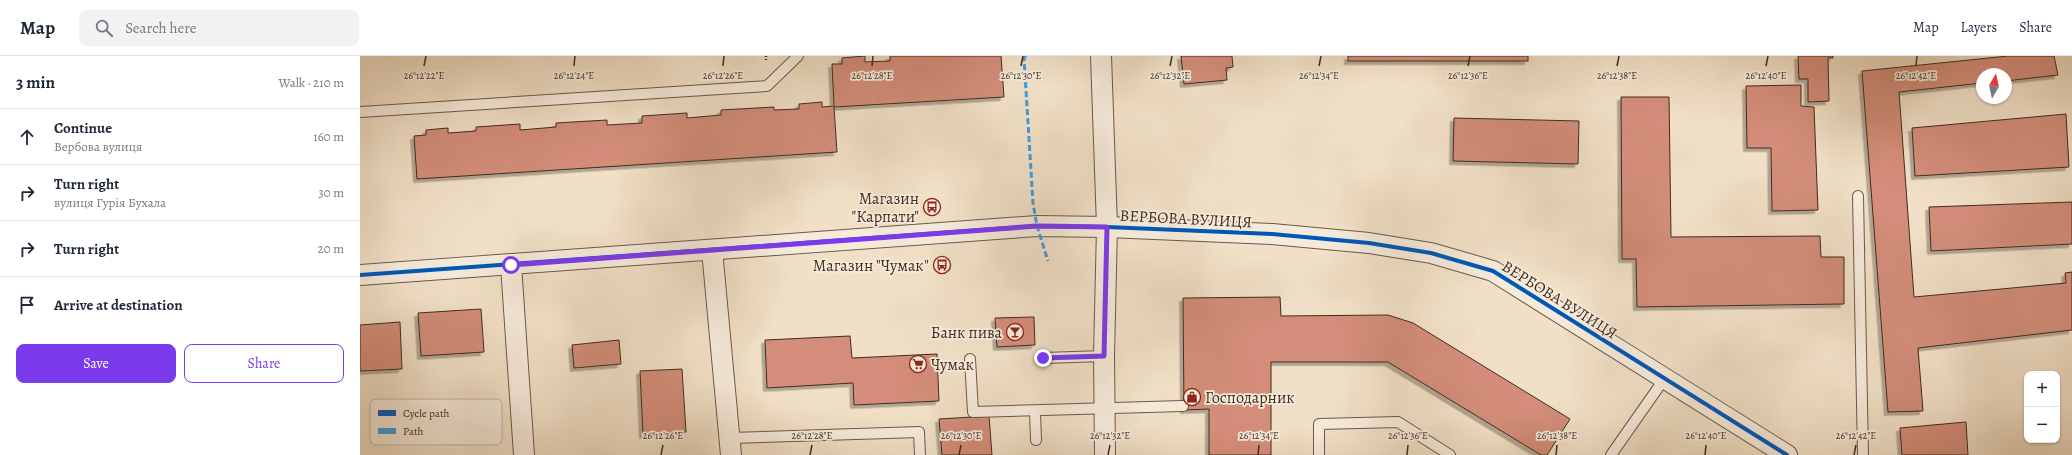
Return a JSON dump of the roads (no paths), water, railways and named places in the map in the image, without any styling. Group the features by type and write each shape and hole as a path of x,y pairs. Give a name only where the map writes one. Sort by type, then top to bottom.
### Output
{"street":[{"path":"1101,56 1107,227 1104,356 1104,455"},
{"name":"ВЕРБОВА ВУЛИЦЯ","path":"360,275 1037,226 1107,227 1272,234 1369,243 1431,253 1494,271 1787,455"},
{"path":"712,250 730,447"},
{"path":"511,265 524,455"}],"lane":[{"path":"360,112 767,86 798,56"},
{"path":"1858,196 1862,455"},
{"path":"1043,358 1104,356"},
{"path":"970,359 973,412 1035,412 1184,406"},
{"path":"1611,455 1665,378"},
{"path":"1035,412 1036,440"},
{"path":"1319,455 1319,424 1398,422 1450,455"},
{"path":"730,447 919,432 920,455"}],"place":[{"name":"Магазин \"Карпати\"","path":"932,207"},
{"name":"Магазин \"Чумак\"","path":"942,265"},
{"name":"Банк пива","path":"1015,332"},
{"name":"Чумак","path":"918,364"},
{"name":"Господарник","path":"1192,397"}]}
